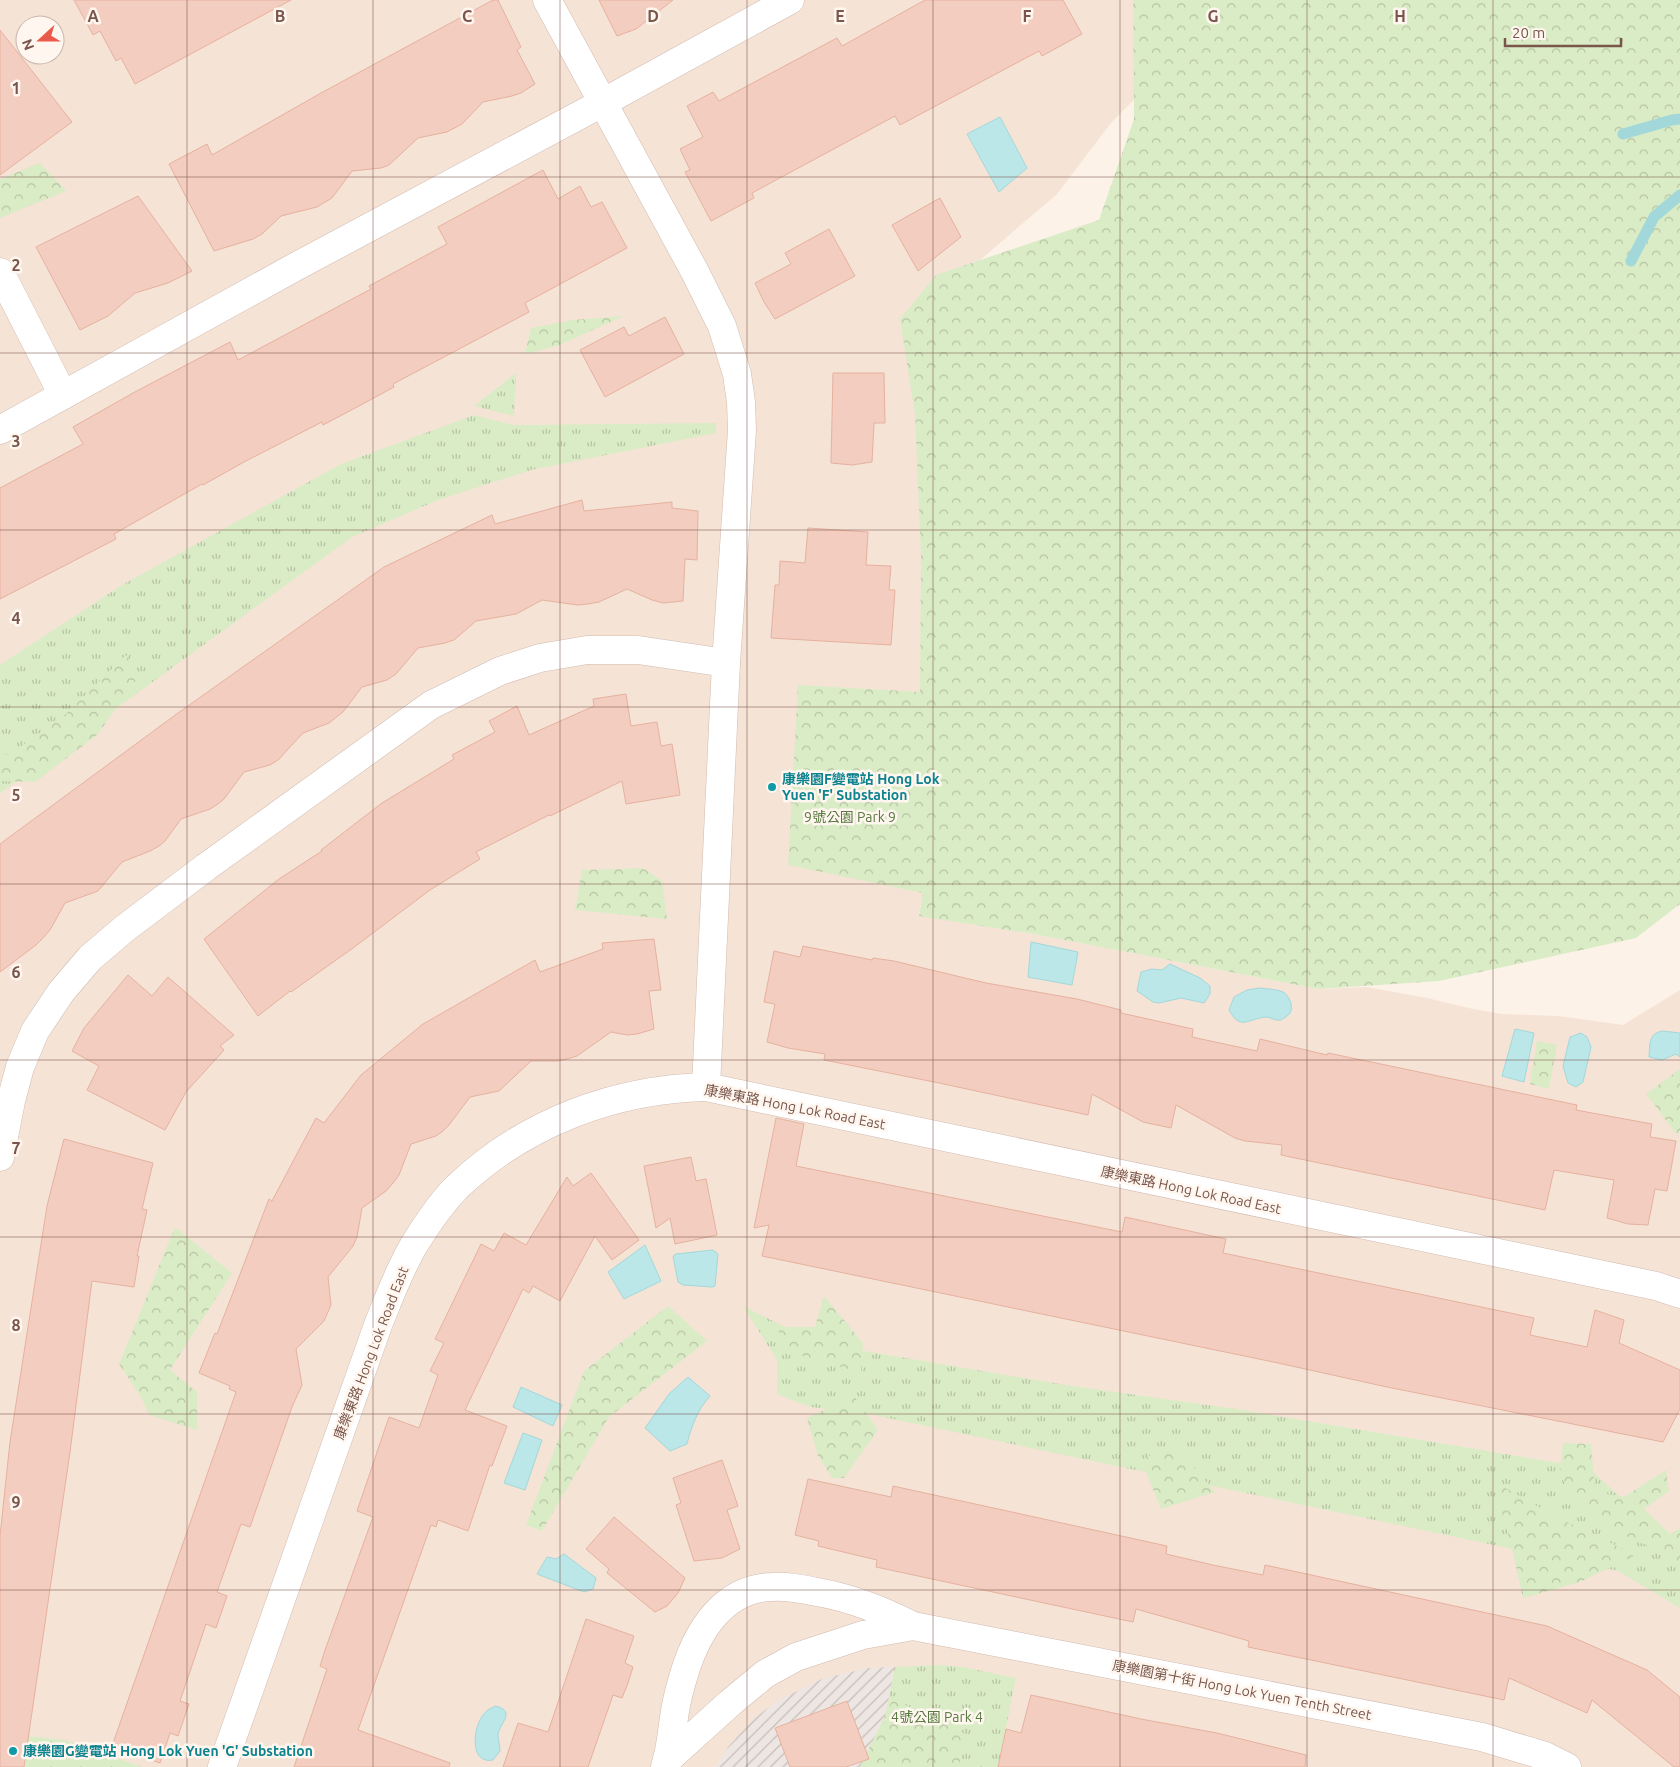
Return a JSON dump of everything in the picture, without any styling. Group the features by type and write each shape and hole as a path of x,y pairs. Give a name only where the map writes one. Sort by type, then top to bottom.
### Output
{"street":[{"path":"547,0 604,102 718,318 737,374 742,430 726,663 706,1087"},
{"path":"0,430 303,262 604,102 790,0"},
{"path":"0,272 63,395"},
{"path":"0,1157 20,1067 35,1031 61,992 90,958 124,929 206,867 417,715 460,690 500,671 540,658 587,650 638,650 726,663"},
{"name":"康樂東路 Hong Lok Road East","path":"222,1767 392,1290 414,1245 456,1189 504,1148 538,1129 612,1100 682,1088 706,1087 1646,1284 1680,1294"},
{"name":"康樂園第十街 Hong Lok Yuen Tenth Street","path":"666,1764 675,1708 686,1669 700,1634 712,1616 727,1602 747,1592 770,1586 794,1588 856,1601 884,1611 913,1626 1482,1737 1545,1756 1568,1767"},
{"name":"康樂園第十街 Hong Lok Yuen Tenth Street","path":"666,1764 730,1703 765,1674 796,1657 864,1636 913,1626"}],"shaded area":[{"path":"0,0 1233,0 1111,123 1057,194 944,291 923,893 919,915 1033,934 1318,989 1367,987 1502,1014 1558,1016 1623,1025 1680,990 1680,1767 0,1767"},
{"path":"895,1667 875,1767 716,1767 728,1747 754,1718 781,1699 822,1679 868,1668"}],"green space":[{"name":"9號公園 Park 9","path":"1133,0 1680,0 1680,904 1636,938 1439,981 1318,989 1033,934 919,916 923,893 788,865 798,685 920,692 921,555 915,415 900,319 936,275 1099,220 1134,119"},
{"path":"40,163 66,191 0,218 0,179"},
{"path":"624,316 557,346 525,354 531,328 573,320"},
{"path":"516,373 514,416 474,406"},
{"path":"474,415 513,425 716,423 716,433 531,470 438,500 352,537 0,793 0,665 122,585 341,464"},
{"path":"126,655 139,676 97,735 35,782 0,781 0,755 10,754 66,714"},
{"path":"643,868 662,881 667,919 575,910 582,870"},
{"path":"1537,1041 1557,1045 1549,1089 1530,1084"},
{"path":"1680,1069 1680,1130 1677,1135 1646,1094"},
{"path":"175,1227 232,1273 170,1370 197,1392 197,1430 149,1415 142,1399 119,1364"},
{"path":"824,1296 863,1343 861,1373 789,1352 776,1327 815,1327"},
{"path":"668,1306 707,1341 609,1417 542,1531 526,1525 584,1371"},
{"path":"743,1306 817,1343 1072,1386 1236,1409 1589,1468 1680,1553 1680,1608 1618,1571 859,1412 810,1407 777,1394 777,1360"},
{"path":"854,1396 878,1430 844,1478 832,1478 818,1456 807,1418"},
{"path":"1563,1443 1591,1444 1595,1492 1624,1497 1666,1470 1669,1491 1644,1509 1670,1534 1680,1528 1680,1562 1599,1523 1559,1476"},
{"path":"1174,1444 1215,1492 1161,1509 1141,1460"},
{"path":"1493,1481 1556,1517 1636,1555 1580,1582 1523,1598 1511,1545"},
{"name":"4號公園 Park 4","path":"936,1665 963,1667 1016,1678 998,1767 875,1767 895,1667"},
{"path":"893,1699 965,1734 959,1767 860,1767"},
{"path":"28,1736 65,1740 142,1767 25,1767"}],"water":[{"path":"1000,117 1027,168 999,192 967,134"},
{"path":"1031,942 1078,952 1072,985 1028,977"},
{"path":"1170,964 1200,978 1210,986 1210,994 1204,1003 1181,998 1159,1003 1153,1002 1137,991 1141,972 1152,969 1162,970"},
{"path":"1259,988 1283,992 1289,998 1291,1005 1289,1014 1281,1020 1265,1017 1245,1022 1237,1020 1229,1010 1234,997 1247,990"},
{"path":"1515,1029 1534,1033 1524,1082 1502,1076"},
{"path":"1658,1032 1680,1033 1680,1057 1676,1054 1662,1060 1649,1057 1652,1037"},
{"path":"1581,1033 1587,1037 1591,1047 1583,1082 1576,1087 1568,1083 1563,1066 1570,1037"},
{"path":"645,1245 661,1281 624,1299 608,1272"},
{"path":"713,1250 718,1254 715,1286 683,1285 678,1282 673,1256 676,1254"},
{"path":"688,1377 710,1396 696,1419 687,1444 670,1451 645,1428 669,1394"},
{"path":"521,1387 562,1405 553,1426 513,1407"},
{"path":"523,1433 542,1440 525,1490 504,1483"},
{"path":"564,1554 596,1578 593,1589 584,1592 537,1574 547,1557 556,1559"},
{"path":"495,1706 502,1708 506,1715 498,1735 500,1751 493,1760 485,1760 479,1756 476,1749 476,1732 483,1715"}],"building":[{"path":"74,0 291,0 135,84 121,58 116,61 100,31 93,35"},
{"path":"493,0 498,0 521,47 517,50 535,84 521,93 483,102 462,124 447,132 418,138 389,165 381,168 352,171 332,198 317,207 281,216 262,234 253,239 214,251 169,164 207,144 212,155 321,93"},
{"path":"599,0 673,0 636,29 617,36"},
{"path":"925,0 1063,0 1082,34 1042,56 1039,51 900,125 895,116 752,193 754,198 711,221 685,172 690,170 680,149 703,137 687,106 713,92 719,101 837,38 842,46"},
{"path":"0,30 15,49 15,65 27,65 72,122 0,175"},
{"path":"543,170 558,199 580,186 591,207 602,202 627,248 525,303 529,312 393,384 394,387 323,425 322,422 202,484 114,534 116,539 0,599 0,488 83,444 73,427 230,342 238,360 371,289 369,286 447,244 438,227"},
{"path":"138,196 192,271 168,283 135,293 108,316 80,330 36,247"},
{"path":"940,198 961,237 918,271 892,225"},
{"path":"829,229 855,276 775,319 755,283 791,264 785,253"},
{"path":"665,317 684,354 605,397 580,350 624,327 629,336"},
{"path":"833,373 884,373 885,423 874,423 872,462 852,465 831,463"},
{"path":"582,500 584,511 672,502 672,508 698,511 697,560 685,559 683,601 663,603 627,589 599,602 588,604 578,605 542,600 516,614 476,621 454,640 418,648 396,674 387,680 362,687 343,712 329,723 303,733 278,760 270,765 244,772 224,799 218,804 210,809 181,819 159,846 122,862 98,891 65,903 50,930 43,938 0,972 0,844 178,713 384,567 492,515 495,524"},
{"path":"808,528 868,532 866,565 891,566 889,590 895,590 891,645 771,638 775,585 779,585 780,561 805,563"},
{"path":"626,694 631,726 657,722 661,746 672,744 680,795 626,804 622,781 476,852 480,859 430,890 258,1016 204,939 279,879 322,851 382,803 454,759 452,755 495,732 489,721 517,706 529,735 594,706 593,699"},
{"path":"654,939 661,990 649,991 654,1029 627,1035 611,1032 577,1056 557,1061 531,1061 499,1091 470,1097 443,1131 436,1136 411,1144 399,1175 393,1183 386,1191 362,1208 357,1237 353,1246 328,1277 331,1305 324,1321 296,1349 302,1385 292,1407 250,1527 241,1524 217,1592 227,1596 216,1628 206,1624 180,1701 189,1704 178,1736 170,1733 160,1763 112,1746 236,1392 229,1389 230,1386 199,1373 215,1333 217,1334 269,1199 272,1201 316,1118 324,1123 361,1075 423,1024 535,960 540,972 603,949 602,943"},
{"path":"803,946 872,960 873,958 894,961 986,983 1077,999 1121,1010 1121,1013 1193,1029 1192,1037 1257,1051 1260,1039 1327,1055 1328,1053 1577,1105 1576,1110 1652,1124 1650,1137 1676,1141 1667,1191 1655,1189 1648,1225 1628,1224 1607,1218 1614,1180 1554,1170 1545,1210 1281,1155 1282,1145 1235,1138 1176,1105 1171,1128 1143,1122 1092,1094 1088,1115 824,1060 825,1054 788,1048 767,1042 775,1004 764,1002 774,951 800,957"},
{"path":"128,975 152,996 168,977 234,1035 220,1046 224,1050 186,1092 165,1130 87,1090 99,1066 72,1051 84,1028"},
{"path":"776,1118 804,1124 796,1166 1122,1232 1125,1217 1226,1239 1223,1253 1534,1318 1530,1335 1587,1347 1595,1310 1624,1320 1619,1343 1680,1370 1680,1409 1663,1442 1387,1387 762,1256 769,1225 754,1228"},
{"path":"64,1139 153,1163 142,1209 147,1210 137,1256 139,1256 134,1287 92,1281 70,1452 24,1767 0,1767 0,1536 10,1442 47,1206"},
{"path":"691,1157 696,1181 706,1179 717,1235 675,1244 670,1218 656,1228 644,1166"},
{"path":"591,1173 639,1240 612,1260 595,1236 560,1301 533,1286 529,1293 523,1289 465,1410 507,1426 492,1466 490,1465 468,1531 438,1520 436,1527 431,1525 358,1730 450,1763 449,1767 294,1767 327,1669 320,1666 325,1650 373,1517 357,1511 389,1417 419,1428 438,1375 430,1371 444,1343 435,1339 481,1244 494,1251 504,1233 526,1245 567,1177 573,1186"},
{"path":"722,1460 738,1506 727,1510 740,1549 722,1558 694,1561 676,1505 681,1503 673,1478"},
{"path":"808,1479 891,1497 893,1486 1167,1546 1166,1554 1213,1565 1263,1575 1265,1565 1547,1626 1647,1670 1680,1697 1680,1767 1674,1767 1592,1700 1587,1713 1509,1678 1504,1700 1248,1647 1249,1641 1136,1609 1133,1622 876,1567 877,1560 818,1546 819,1541 795,1535"},
{"path":"614,1517 685,1578 678,1593 667,1606 655,1612 607,1573 609,1569 586,1549"},
{"path":"586,1619 634,1636 625,1663 633,1667 628,1683 622,1698 613,1695 588,1767 503,1767 518,1723 548,1732"},
{"path":"1031,1695 1217,1733 1306,1755 1305,1767 998,1767 1006,1729 1021,1733"},
{"path":"847,1701 869,1759 846,1767 790,1767 775,1728"}],"waterway":[{"path":"1623,134 1680,119"},
{"path":"1631,261 1654,217 1680,195"}],"place":[{"name":"康樂園F變電站 Hong Lok Yuen 'F' Substation","path":"772,787"},
{"name":"康樂園G變電站 Hong Lok Yuen 'G' Substation","path":"13,1751"}]}
